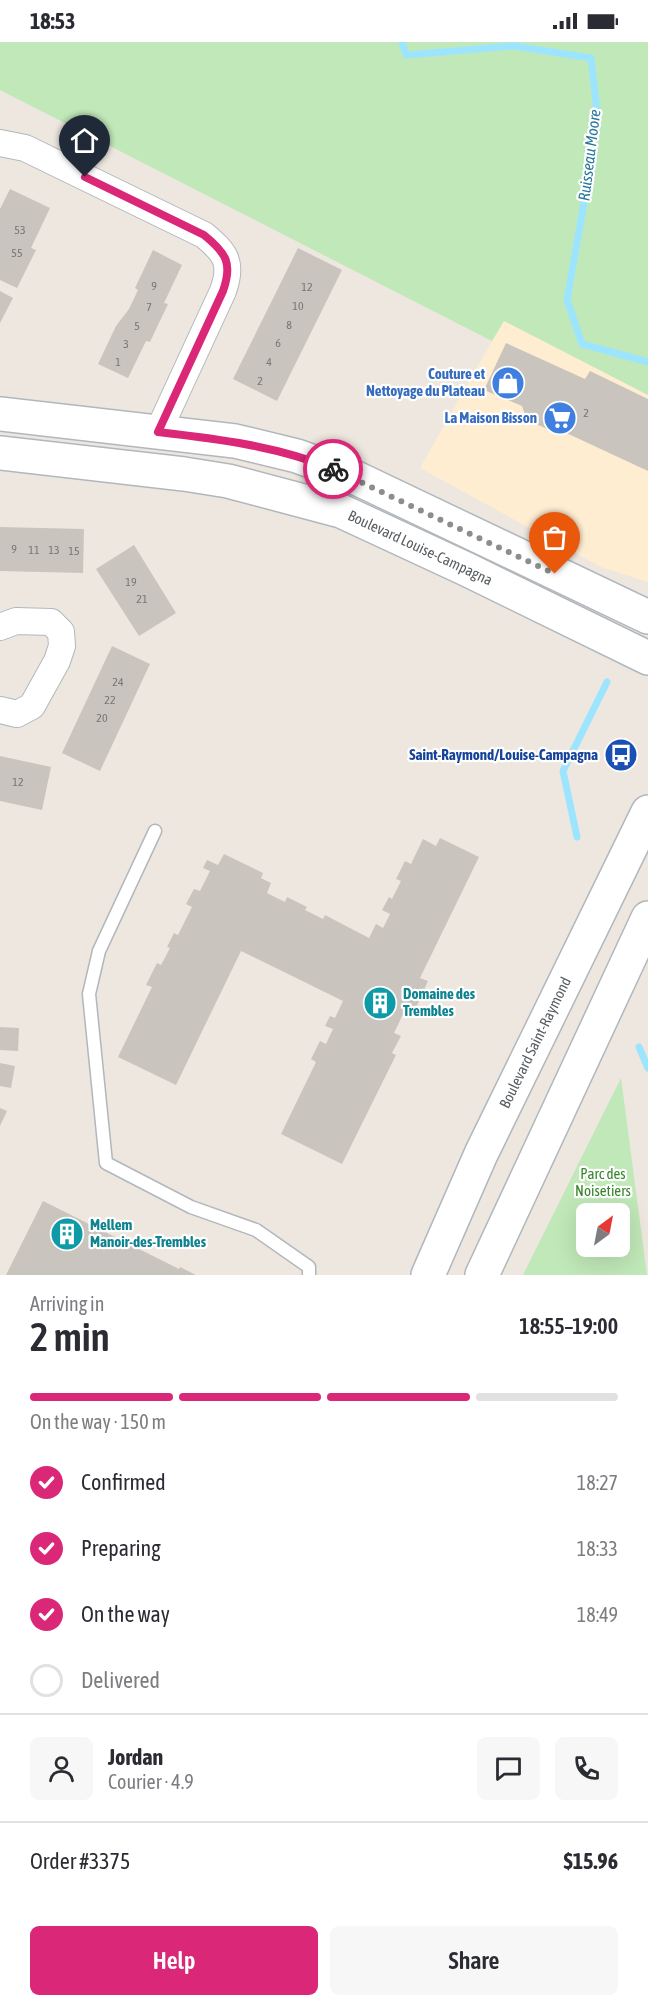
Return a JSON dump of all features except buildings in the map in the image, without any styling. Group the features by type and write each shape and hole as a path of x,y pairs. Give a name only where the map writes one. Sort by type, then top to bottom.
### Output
{"street":[{"path":"0,143 25,148 204,235 225,257 229,274 223,291 158,432"},
{"path":"0,414 234,441 270,448 326,466 648,617"},
{"name":"Boulevard Louise-Campagna","path":"0,453 228,481 341,511 458,565 648,658"},
{"path":"0,627 16,621 51,622 62,632 62,646 57,661 32,706 17,714 0,710"},
{"name":"Boulevard Saint-Raymond","path":"428,1275 481,1154 648,812"},
{"path":"482,1275 648,918"}],"lane":[{"path":"155,831 99,951 89,994 106,1163 191,1207 256,1230 309,1267 309,1275"}],"shaded area":[{"path":"504,320 648,395 648,582 601,567 420,468"}],"green space":[{"path":"0,42 648,42 648,395 504,321 492,341 0,90"},
{"name":"Parc des Noisetiers","path":"621,1078 647,1275 523,1275"}],"waterway":[{"name":"Ruisseau Moore","path":"402,42 406,55 514,46 591,58 597,111 592,157 567,300 582,344 648,362"},
{"path":"577,837 563,771 607,682"},
{"path":"639,1047 648,1068"}],"way so far":[{"path":"333,469 555,574"}],"place":[{"name":"Couture et Nettoyage du Plateau","path":"508,383"},
{"name":"La Maison Bisson","path":"560,418"},
{"name":"Saint-Raymond/Louise-Campagna","path":"621,755"},
{"name":"Domaine des Trembles","path":"380,1003"},
{"name":"Mellem Manoir-des-Trembles","path":"67,1234"}],"route":[{"path":"85,177 204,235 225,257 229,274 223,291 158,432 234,441 270,448 333,469"}]}
